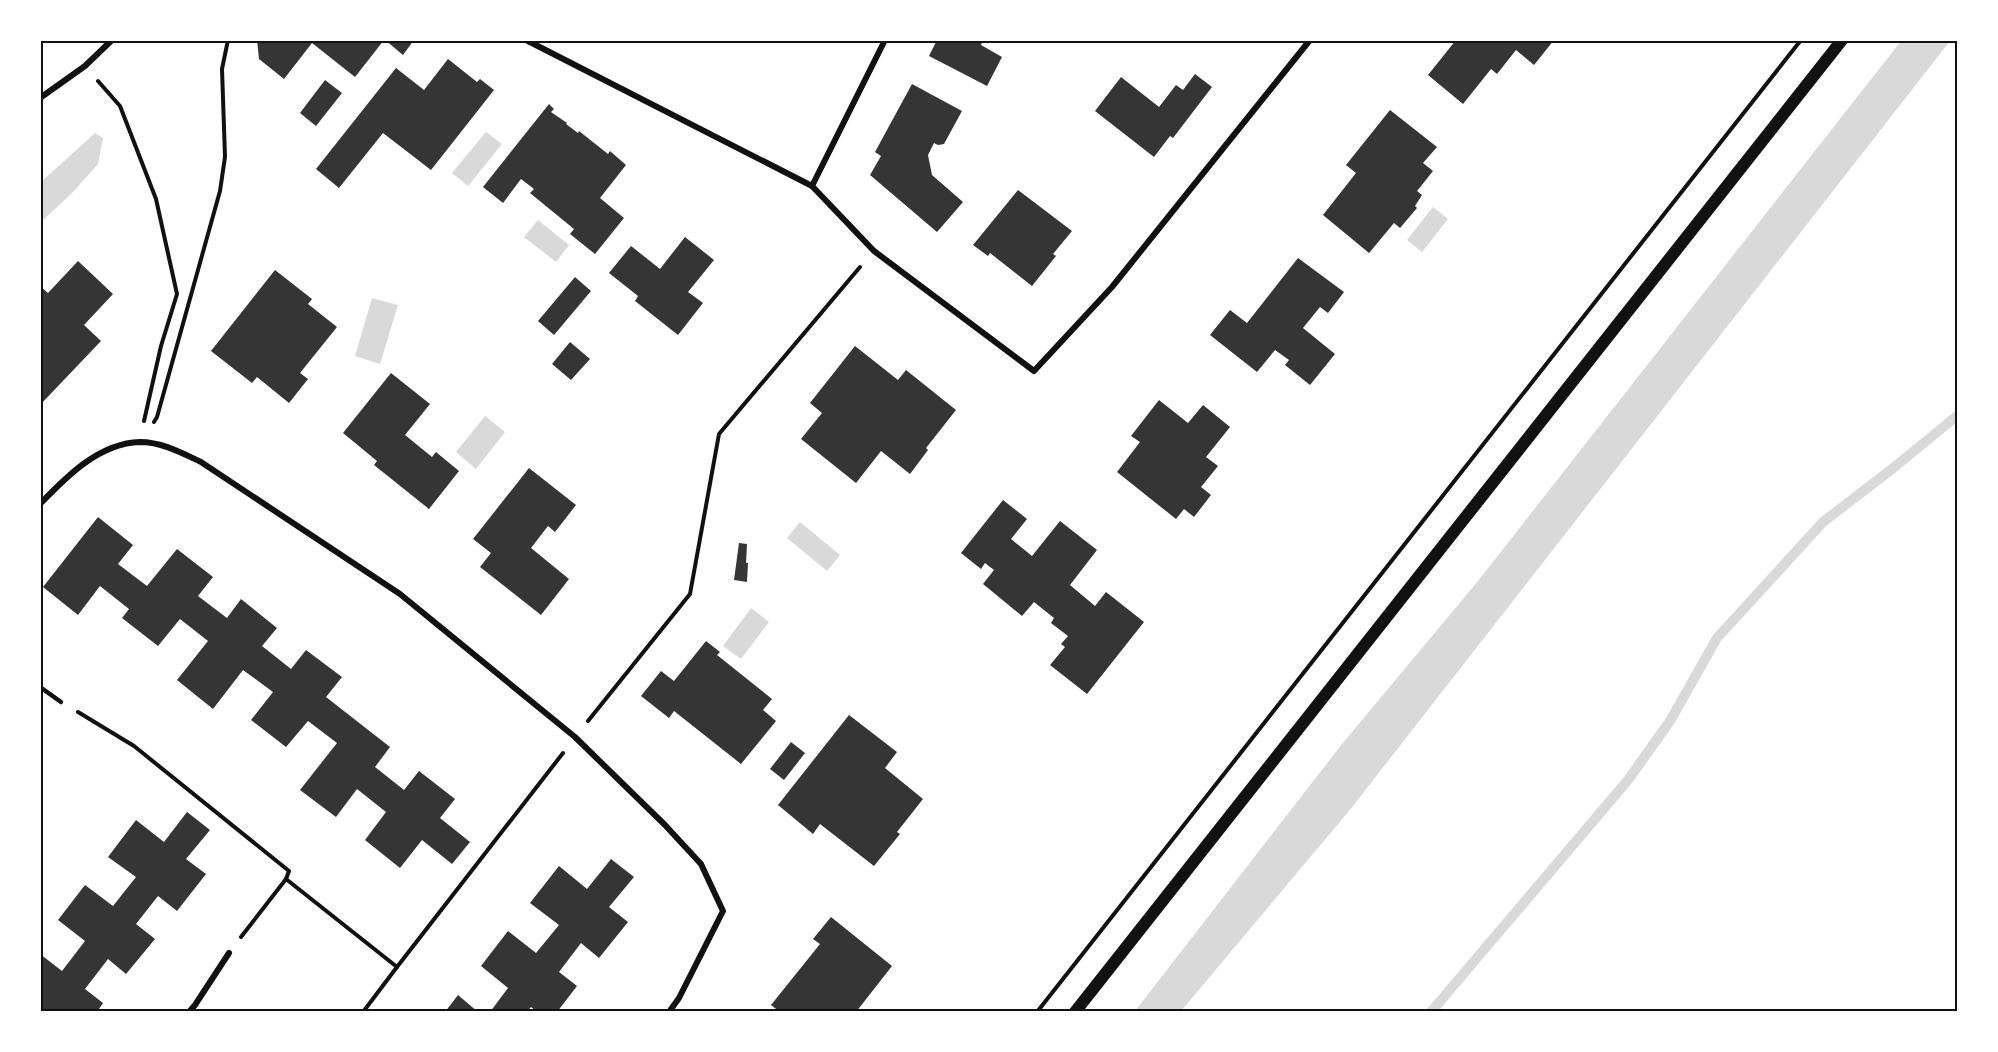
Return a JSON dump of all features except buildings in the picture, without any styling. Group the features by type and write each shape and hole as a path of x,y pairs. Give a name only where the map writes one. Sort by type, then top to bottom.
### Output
{"main road":[{"path":"1075,1011 1842,40"}],"street":[{"path":"40,98 85,66 112,40"},
{"path":"526,40 812,186 874,251 1034,370 1112,287 1310,40"},
{"path":"812,186 885,40"},
{"path":"40,504 70,473 110,449 140,442 170,448 201,462 399,594 575,737 665,825 701,864 723,911 679,998 669,1011"},
{"path":"189,1011 229,953"},
{"path":"195,1005 203,1011"}],"lane":[{"path":"40,687 61,702"}],"path":[{"path":"140,442 157,417 220,190 225,158 222,69 228,40"},
{"path":"1037,1011 1801,40"},
{"path":"85,66 120,106 156,199 177,294 161,346 140,442"},
{"path":"363,1011 575,737 690,594 719,434 874,251"},
{"path":"61,702 135,746 289,871 286,879 229,953"},
{"path":"286,879 397,967"}],"shaded area":[{"path":"1901,41 1950,41 1349,811 1181,1011 1135,1011 1342,744 1478,581"},
{"path":"486,132 502,144 468,186 452,173"},
{"path":"95,133 103,138 98,164 41,222 41,182"},
{"path":"1433,207 1448,219 1422,252 1407,240"},
{"path":"538,220 569,245 556,262 524,237"},
{"path":"372,298 398,305 380,364 355,356"},
{"path":"485,416 505,432 476,469 456,452"},
{"path":"800,522 840,555 827,571 787,538"},
{"path":"751,608 769,622 741,659 723,646"}],"waterway":[{"path":"1431,1012 1628,780 1670,721 1717,638 1823,522 1958,415"}]}
